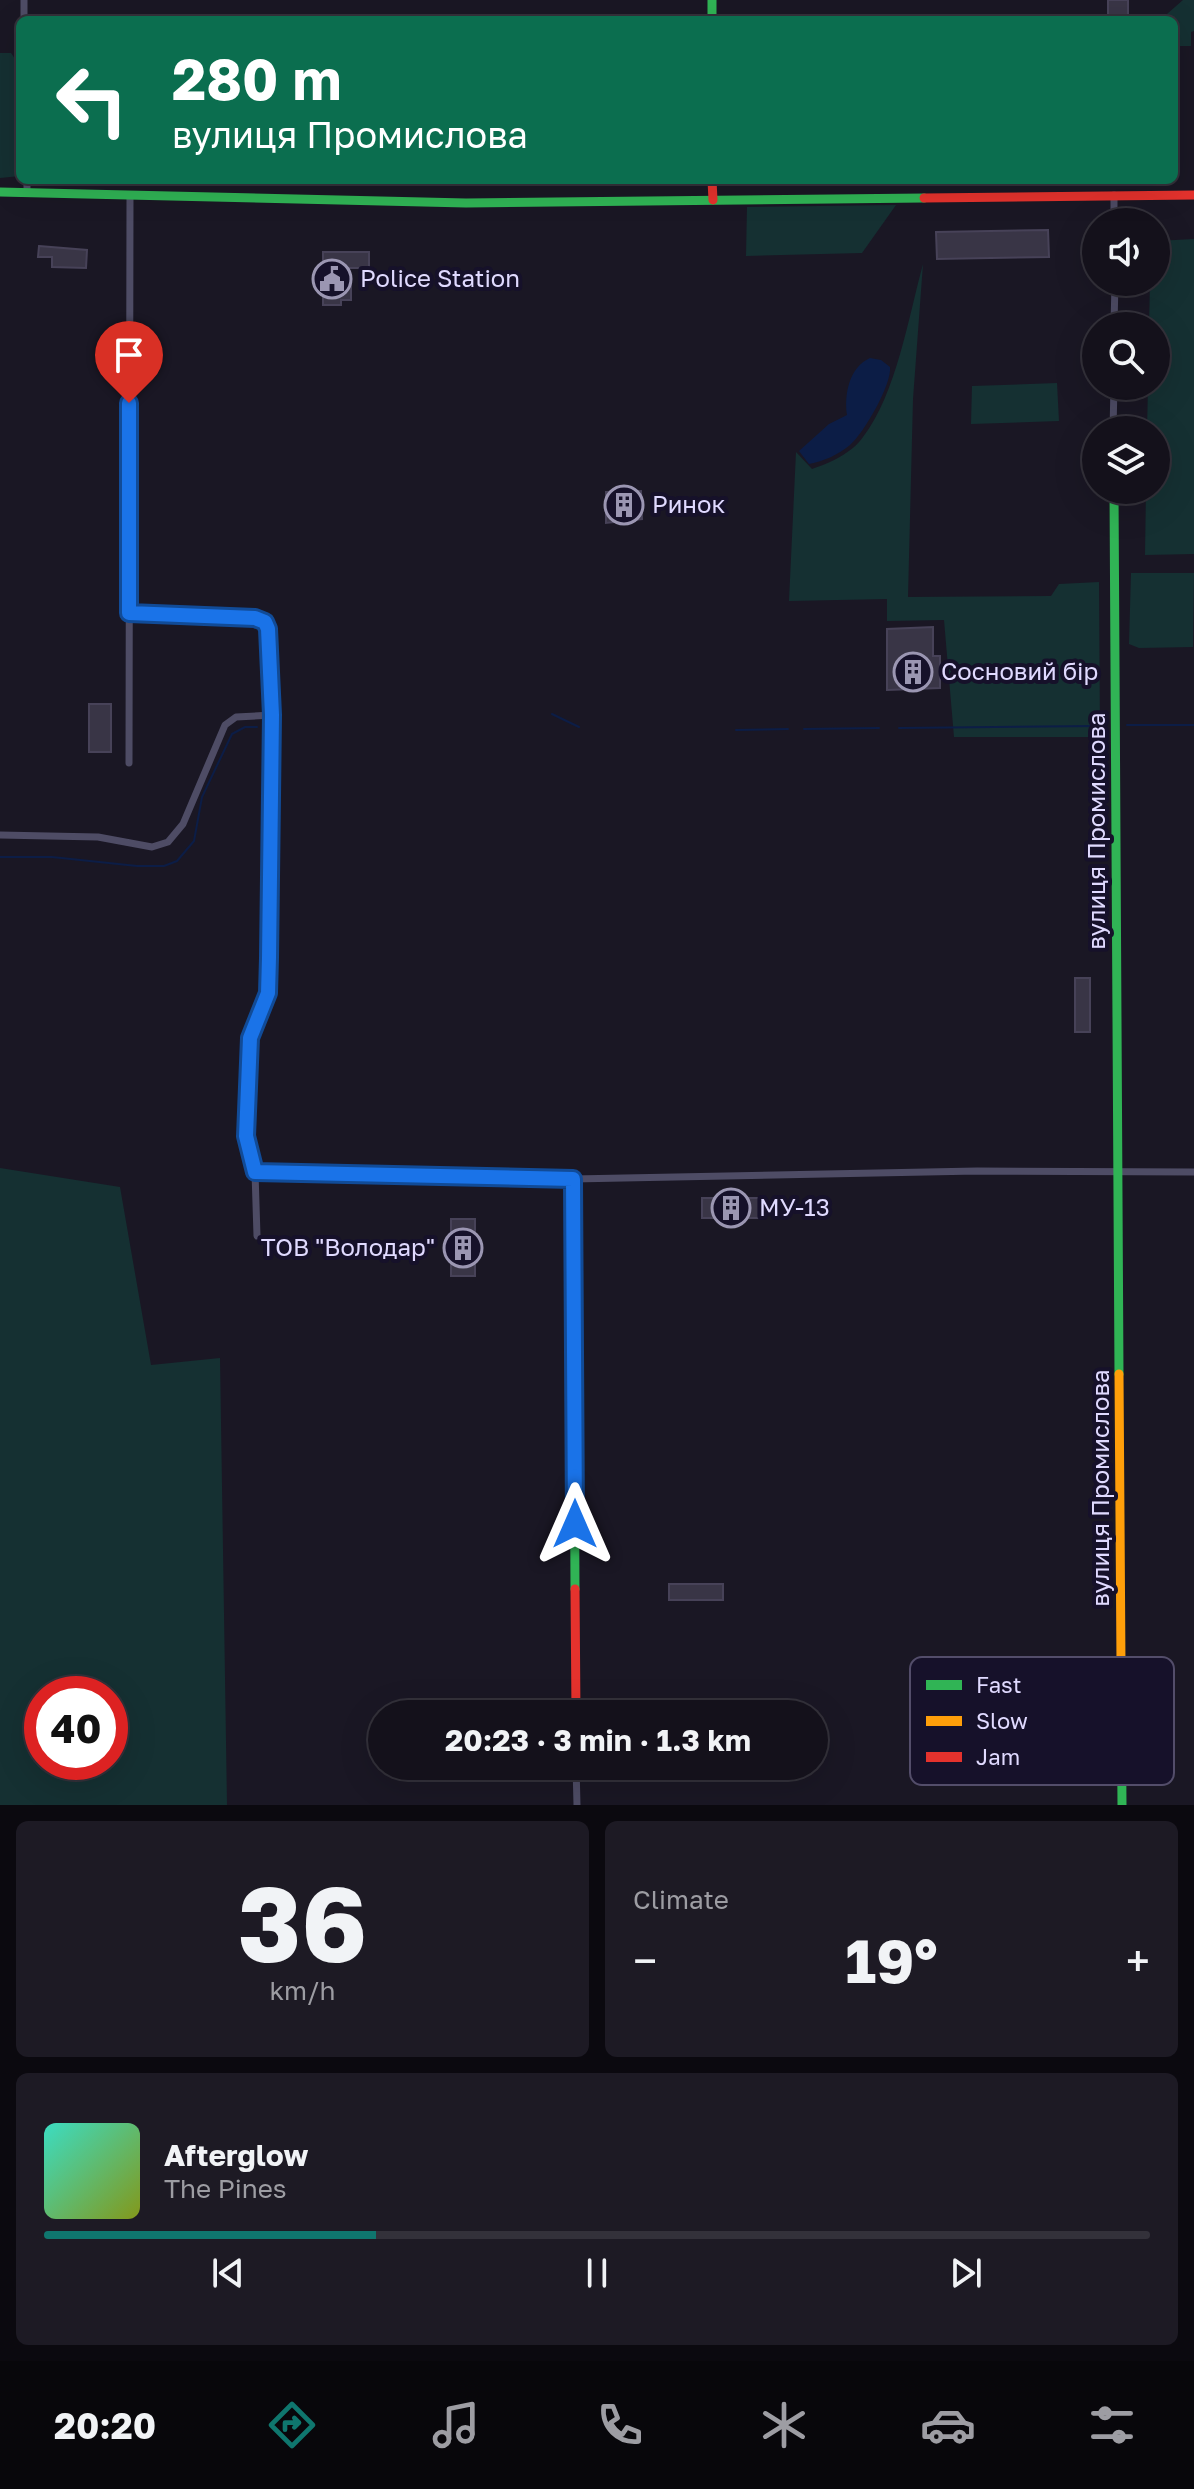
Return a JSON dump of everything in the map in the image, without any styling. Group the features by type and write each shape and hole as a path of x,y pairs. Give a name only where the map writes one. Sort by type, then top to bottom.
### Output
{"street":[{"path":"27,184 27,193"},
{"path":"712,184 713,200"},
{"path":"0,192 466,203 1194,195"},
{"path":"1114,195 1114,208"},
{"path":"129,763 130,196"},
{"name":"вулиця Промислова","path":"1114,504 1121,1657"},
{"path":"129,613 262,620 269,633 272,715 268,993 250,1038 246,1136 255,1172 257,1236"},
{"path":"0,835 98,837 139,846 161,846 173,838 183,824 225,725 236,717 272,715"},
{"path":"255,1172 573,1179 1194,1172"},
{"path":"573,1179 576,1700"},
{"path":"576,1780 577,1805"},
{"name":"вулиця Промислова","path":"1122,1785 1122,1805"}],"green space":[{"path":"1183,0 1194,0 1191,46 1178,46 1178,16 1167,14"},
{"path":"0,53 11,53 16,60 16,176 0,178"},
{"path":"896,205 862,253 746,256 747,207"},
{"path":"1194,239 1194,554 1145,555 1146,504 1170,504 1170,416 1147,416 1148,400 1170,400 1170,312 1149,312 1150,296 1170,296 1170,240"},
{"path":"923,264 913,399 908,597 1051,596 1059,584 1099,582 1100,737 954,737 944,620 887,621 887,599 789,601 796,452 812,469 840,457 863,437 893,377"},
{"path":"1057,383 1059,421 971,424 972,386"},
{"path":"1131,573 1194,573 1193,647 1139,648 1129,644"},
{"path":"0,1168 120,1187 151,1365 220,1358 227,1805 0,1805"}],"water":[{"path":"870,358 881,360 890,367 887,385 869,420 845,449 809,464 799,451 829,424 847,415 846,399 850,382 857,368"}],"building":[{"path":"1108,0 1128,0 1128,16 1108,16"},
{"path":"1048,230 1049,257 937,259 936,232"},
{"path":"39,246 87,250 86,268 52,267 52,257 38,257"},
{"name":"Police Station","path":"323,252 369,252 369,268 341,268 341,282 351,282 351,300 341,300 341,305 323,305"},
{"name":"Ринок","path":"641,491 642,519 606,523 606,492"},
{"name":"Сосновий бір","path":"933,627 933,656 940,656 940,688 887,690 887,629"},
{"path":"89,704 111,704 111,752 89,752"},
{"path":"1075,978 1090,978 1090,1032 1075,1032"},
{"name":"МУ-13","path":"702,1198 760,1198 760,1218 702,1218"},
{"name":"ТОВ \"Володар\"","path":"451,1219 475,1219 475,1276 451,1276"},
{"path":"669,1584 723,1584 723,1600 669,1600"}],"waterway":[{"path":"552,714 579,727"},
{"path":"1127,725 1194,725"},
{"path":"899,728 1098,726"},
{"path":"0,857 52,857 137,866 164,866 177,861 194,841 202,797 232,734 245,727 257,727"},
{"path":"804,729 879,728"},
{"path":"736,730 788,729"}],"traffic: fast":[{"path":"712,0 712,16"},
{"path":"0,192 466,203 924,198"},
{"path":"1114,504 1119,1374"},
{"path":"255,1172 573,1179 575,1589"},
{"path":"1122,1785 1122,1805"}],"traffic: slow":[{"path":"1119,1374 1121,1657"}],"traffic: jam":[{"path":"712,184 713,200"},
{"path":"924,198 1194,195"},
{"path":"575,1589 576,1700"}],"place":[{"name":"Police Station","path":"332,279"},
{"name":"Ринок","path":"624,505"},
{"name":"Сосновий бір","path":"913,672"},
{"name":"МУ-13","path":"731,1208"},
{"name":"ТОВ \"Володар\"","path":"463,1248"}],"route":[{"path":"129,403 129,613 258,618 265,622 268,629 272,715 268,993 250,1038 246,1136 255,1172 573,1179 575,1524"}]}
